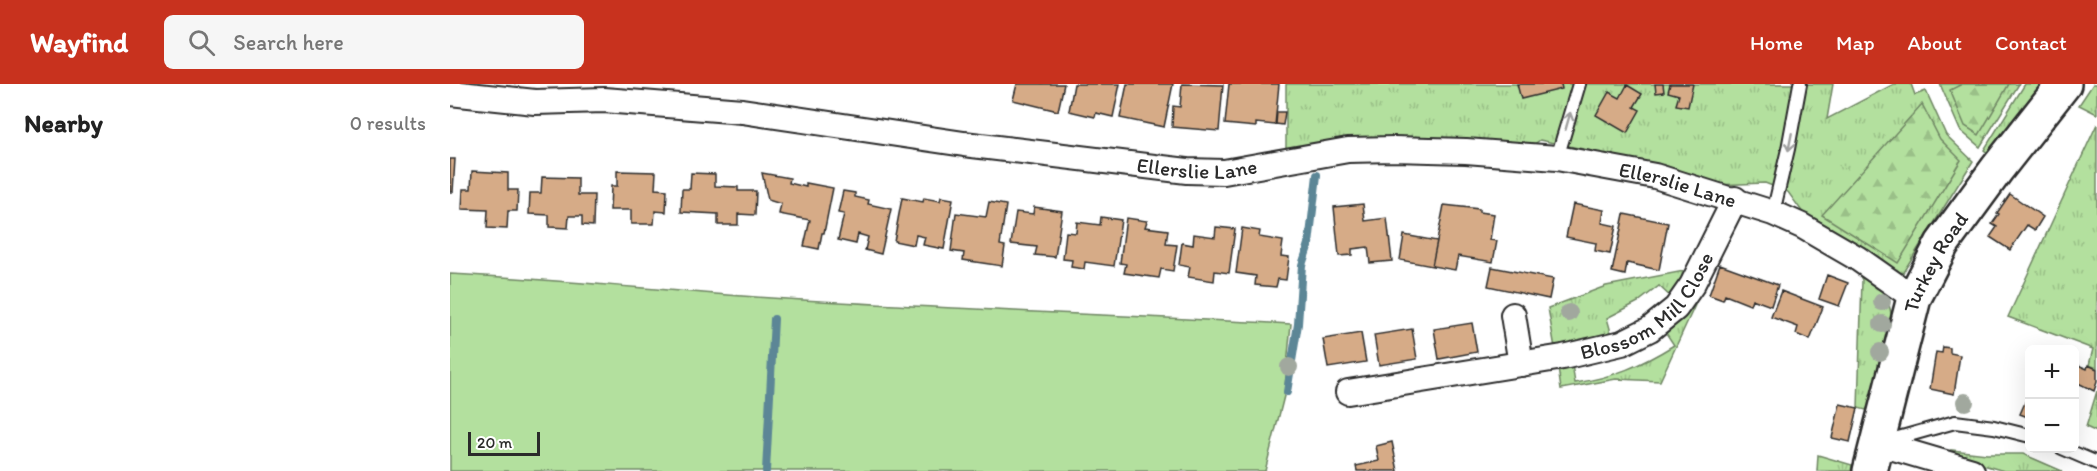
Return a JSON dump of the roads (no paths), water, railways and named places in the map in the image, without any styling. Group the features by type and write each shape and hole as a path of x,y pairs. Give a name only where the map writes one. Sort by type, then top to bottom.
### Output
{"street":[{"name":"Turkey Road","path":"1874,457 1914,298 1942,244 2064,84"},
{"name":"Ellerslie Lane","path":"450,93 535,102 604,100 742,111 964,144 1187,171 1224,171 1348,150 1466,151 1557,158 1655,176 1735,199 1773,213 1802,226 1857,258 1914,298"},
{"name":"Blossom Mill Close","path":"1348,392 1563,357 1622,344 1650,329 1676,308 1692,285 1735,199"},
{"path":"1513,315 1521,364"},
{"path":"1874,457 1972,471"}],"lane":[{"path":"1557,158 1578,84"},
{"path":"1773,213 1800,84"},
{"path":"1874,457 1955,422 1994,427 2025,435"},
{"path":"2074,453 2097,463"}],"waterway":[{"path":"1287,392 1298,324 1302,265 1309,244 1317,175"},
{"path":"766,471 774,319"}]}
